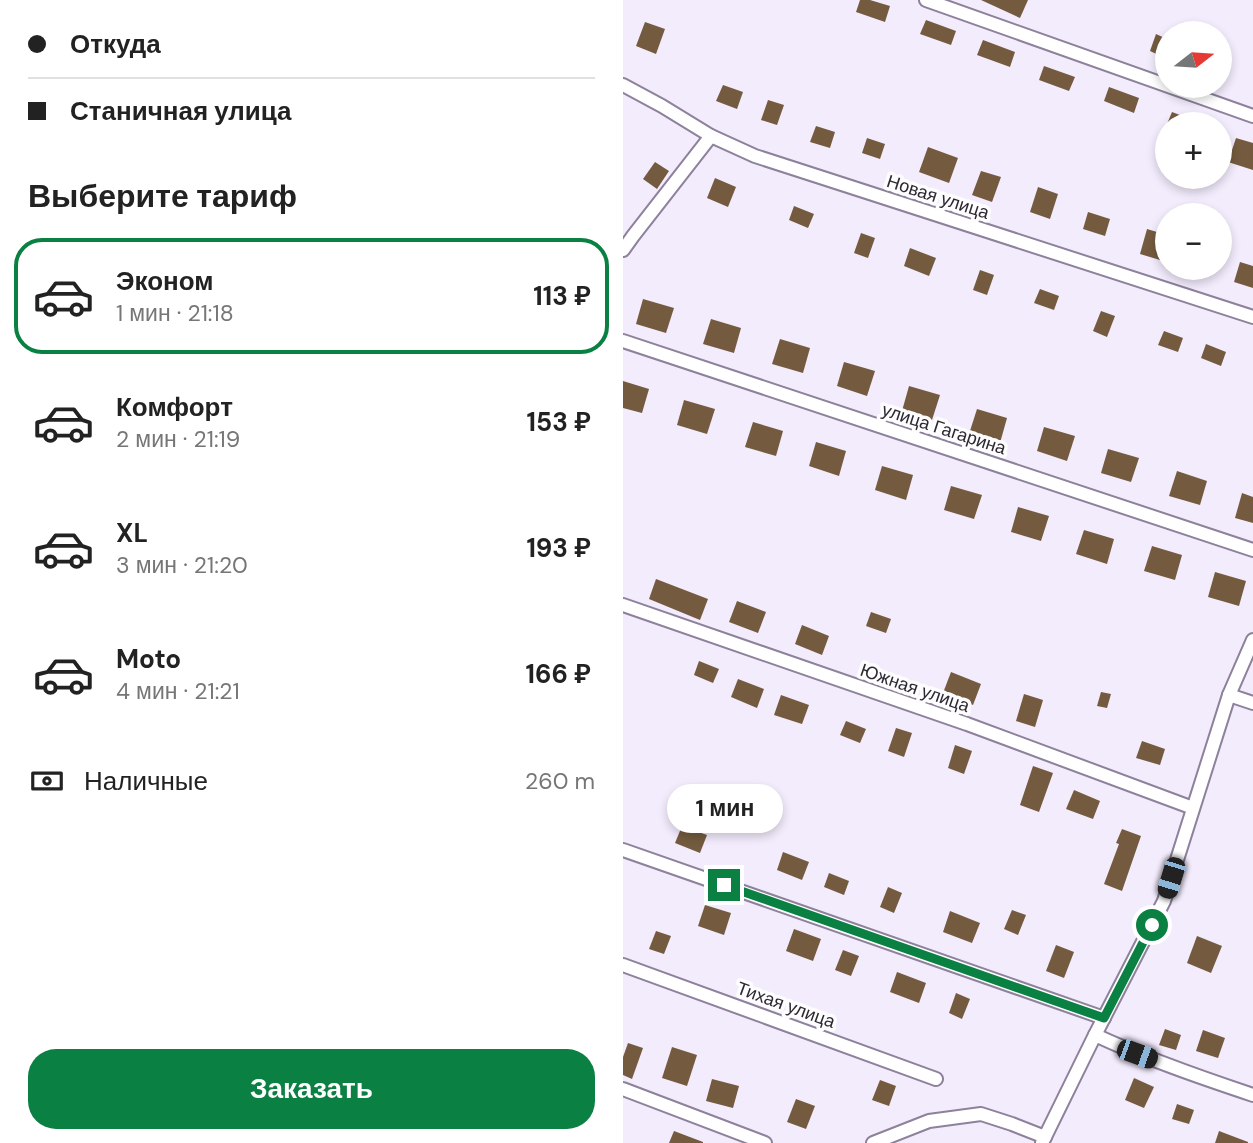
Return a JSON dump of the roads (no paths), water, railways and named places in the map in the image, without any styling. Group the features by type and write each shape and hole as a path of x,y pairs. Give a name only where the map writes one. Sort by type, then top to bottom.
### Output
{"street":[{"path":"926,0 1253,116"},
{"name":"Новая улица","path":"623,85 711,136 755,156 1253,317"},
{"path":"623,250 711,136"},
{"name":"улица Гагарина","path":"623,341 1253,550"},
{"name":"Южная улица","path":"623,605 954,720 1193,808"},
{"path":"872,1143 929,1121 981,1114 1012,1124 1044,1140 1164,901 1230,695 1253,640"},
{"path":"1230,695 1253,703"},
{"path":"623,850 1104,1018"},
{"name":"Тихая улица","path":"623,965 936,1079"},
{"path":"1095,1035 1137,1054 1253,1095"},
{"path":"623,1089 765,1143"}]}
